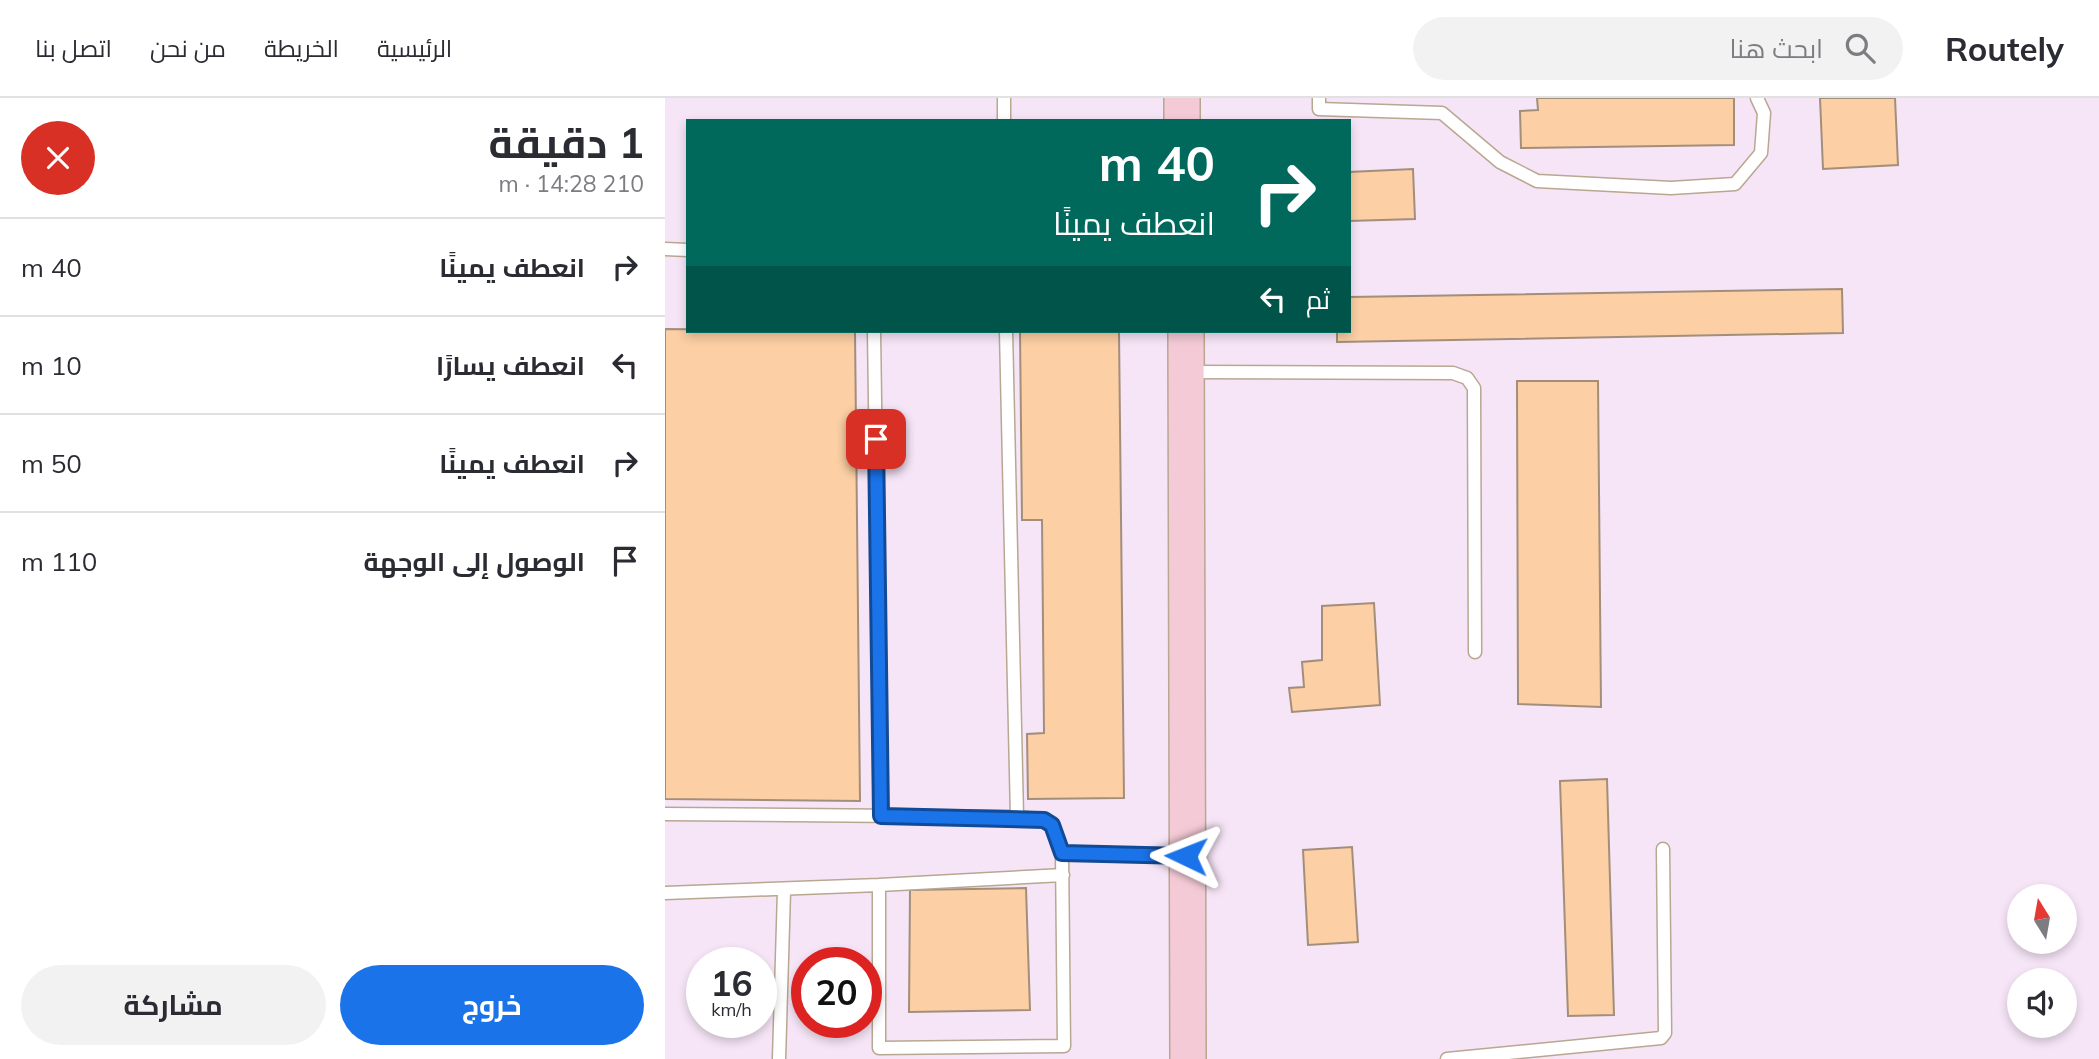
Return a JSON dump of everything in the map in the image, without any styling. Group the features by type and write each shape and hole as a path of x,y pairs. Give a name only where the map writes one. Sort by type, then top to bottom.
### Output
{"street":[{"path":"1182,98 1182,119"},
{"path":"1186,333 1188,1059"}],"lane":[{"path":"1004,98 1004,119"},
{"path":"1319,98 1319,109 1442,113 1500,162 1537,181 1671,188 1735,184 1761,153 1764,113 1757,98"},
{"path":"665,249 686,250"},
{"path":"874,333 881,816"},
{"path":"1006,333 1017,817"},
{"path":"1187,372 1453,373 1467,377 1473,388 1475,652"},
{"path":"665,814 1017,817 1044,820 1052,825 1062,853 1064,1053 879,1048 879,886"},
{"path":"1447,1059 1661,1038 1665,1033 1663,849"},
{"path":"1062,853 1186,856"},
{"path":"665,893 784,891 1063,875"},
{"path":"779,1059 784,891"}],"shaded area":[{"path":"665,98 2099,98 2099,1059 665,1059"}],"building":[{"path":"1537,98 1734,98 1734,145 1521,148 1520,111 1538,110"},
{"path":"1820,98 1895,98 1898,165 1823,169"},
{"path":"1413,169 1415,219 1351,221 1351,172"},
{"path":"1842,289 1843,333 1337,342 1337,333 1351,333 1351,297"},
{"path":"665,329 686,329 686,333 855,333 860,801 665,799"},
{"path":"1020,333 1119,333 1124,798 1028,799 1027,734 1044,733 1042,520 1022,520"},
{"path":"1517,381 1598,381 1601,707 1518,704"},
{"path":"1374,603 1380,705 1292,712 1289,688 1304,687 1302,662 1322,660 1322,606"},
{"path":"1607,779 1614,1015 1568,1016 1560,781"},
{"path":"1352,847 1358,942 1308,945 1303,850"},
{"path":"1026,888 1030,1010 909,1012 910,890"}],"route":[{"path":"876,439 881,816 1017,817 1044,820 1052,825 1062,853 1186,856"}]}
